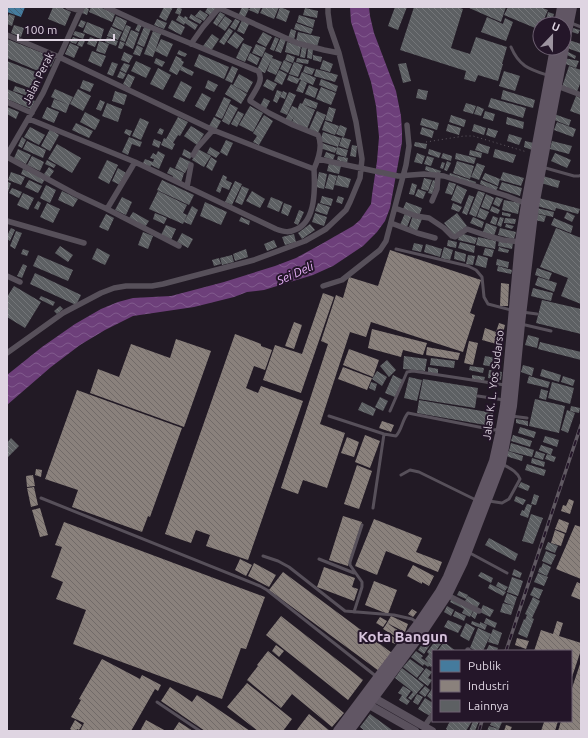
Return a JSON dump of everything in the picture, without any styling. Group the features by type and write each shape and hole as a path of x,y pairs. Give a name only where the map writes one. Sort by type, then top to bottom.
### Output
{"highway":[{"name":"Jalan K. L. Yos Sudarso","path":"568,16 572,7"},
{"name":"Jalan K. L. Yos Sudarso","path":"381,680 425,628 447,595 467,551 483,501 498,462 511,416 520,324 517,311 520,242 542,167 555,80 555,56"},
{"name":"Jalan K. L. Yos Sudarso","path":"498,462 535,154 562,56"},
{"name":"Jalan K. L. Yos Sudarso","path":"338,731 367,699 381,680 440,592 483,501"},
{"name":"Jalan K. L. Yos Sudarso","path":"349,731 367,699"}],"street":[{"path":"68,7 82,9"},
{"path":"7,102 30,116 135,162 283,232 292,232 304,225 308,219 314,200 314,169 318,159 320,143 320,138 318,135 269,113 250,101 260,79 260,74 258,71 209,52 106,7"},
{"path":"191,44 219,7 297,43 339,53"},
{"path":"7,353 63,313 101,292 126,286 152,286 181,280 254,260 305,242 326,229 346,210 360,178 362,159 356,122 339,53 330,27 328,7"},
{"name":"Jalan Perak","path":"7,156 43,93 82,9"},
{"path":"7,35 59,57 214,130 314,169"},
{"path":"555,80 581,95"},
{"path":"323,286 342,280 380,250 386,241 395,208 400,176 406,165 409,146 406,124"},
{"path":"193,155 197,148 214,130"},
{"path":"7,156 75,194 179,246"},
{"path":"318,159 400,176 424,174 444,176 530,205"},
{"path":"107,209 135,162"},
{"path":"187,187 191,165"},
{"path":"432,201 437,189 438,175"},
{"path":"395,208 416,216 429,218 455,237 467,229 503,240 520,242"},
{"path":"7,221 84,243"},
{"path":"391,223 435,238"},
{"path":"7,276 20,282"},
{"path":"447,595 479,611"},
{"path":"367,699 432,731"},
{"path":"367,699 415,731"},
{"path":"424,727 432,715"}],"lane":[{"path":"511,47 518,60 530,70 555,80"},
{"path":"542,167 574,176 581,175"},
{"path":"396,248 468,266 476,270 482,276 484,297 488,304 537,314"},
{"path":"520,324 551,331"},
{"path":"390,411 407,372 413,371 507,386"},
{"path":"478,396 505,400"},
{"path":"329,416 384,434 396,436 399,433 406,415 408,414 501,430"},
{"path":"511,416 527,418"},
{"path":"373,508 384,434"},
{"path":"401,476 410,470 420,472 483,501 502,503 509,499 520,479 516,472 498,462"},
{"path":"41,498 263,588 381,680"},
{"path":"354,612 362,587 362,582 350,565 350,562 362,525"},
{"path":"467,551 507,573"},
{"path":"263,556 278,561 289,567 345,611 394,615 412,619 419,624"},
{"path":"319,559 356,573"},
{"path":"157,702 200,731"}],"path":[{"path":"426,142 473,136 535,154"}],"water":[{"name":"Sei Deli","path":"350,7 369,7 374,33 396,91 401,116 402,142 390,208 385,221 377,232 363,246 333,266 313,275 264,290 247,292 234,297 194,307 133,316 80,345 51,367 7,405 7,375 42,347 75,324 101,309 133,298 171,296 224,282 275,266 296,258 353,226 360,220 371,204 379,137 376,106 371,82 351,22"}],"building: Publik":[{"path":"7,7 25,7 21,17 7,12"}],"building: Industri":[{"path":"390,250 481,280 470,313 475,315 463,352 371,322 366,337 350,332 320,424 345,433 327,488 303,480 298,494 281,488 328,344 321,341 336,295 343,298 349,277 378,286"},
{"path":"501,283 509,284 508,306 500,306"},
{"path":"323,293 334,297 301,393 263,380 275,345 302,354"},
{"path":"294,322 302,325 294,349 285,346"},
{"path":"499,323 505,325 500,345 482,340 485,328 496,332"},
{"path":"372,329 427,343 423,355 403,350 401,357 368,348"},
{"path":"235,334 272,350 265,370 254,366 246,388 258,393 261,386 303,401 248,560 206,546 210,535 196,530 191,543 165,534"},
{"path":"176,339 211,351 184,427 90,393 98,369 119,377 131,344 170,358"},
{"path":"469,341 478,343 473,365 464,363"},
{"path":"427,347 460,353 458,360 426,355"},
{"path":"349,349 379,360 373,377 343,365"},
{"path":"343,367 372,378 367,390 338,379"},
{"path":"77,390 182,428 150,517 148,516 142,532 72,507 78,490 45,479"},
{"path":"382,421 394,425 391,432 379,428"},
{"path":"365,435 380,441 370,468 355,462"},
{"path":"347,437 359,442 354,457 341,453"},
{"path":"357,465 372,471 359,509 344,504"},
{"path":"36,469 42,470 41,477 35,475"},
{"path":"33,475 35,486 27,487 26,476"},
{"path":"34,487 38,505 31,507 27,488"},
{"path":"569,499 574,501 570,514 561,511 563,505 566,506"},
{"path":"40,508 48,535 40,537 32,510"},
{"path":"343,516 362,522 348,566 329,560"},
{"path":"374,519 422,538 416,552 442,562 438,572 386,551 377,575 355,566"},
{"path":"559,519 569,523 566,533 555,529"},
{"path":"64,522 265,597 246,649 241,648 222,699 73,644 86,610 56,599 63,582 51,577 62,547 55,545"},
{"path":"575,525 581,527 581,579 556,569"},
{"path":"555,530 565,534 561,546 551,543"},
{"path":"240,559 252,565 246,576 235,570"},
{"path":"254,563 276,575 269,587 248,576"},
{"path":"413,565 434,576 429,586 407,576"},
{"path":"324,567 355,578 352,587 358,589 354,601 317,587"},
{"path":"283,572 392,653 379,671 269,590"},
{"path":"374,581 397,590 388,614 365,605"},
{"path":"577,582 581,584 581,600 571,596"},
{"path":"412,609 417,612 413,617 408,614"},
{"path":"281,616 363,680 348,700 266,635"},
{"path":"391,616 408,624 405,632 387,623"},
{"path":"380,617 387,621 383,627 376,623"},
{"path":"557,621 563,623 559,636 581,643 581,650 572,677 572,650 534,650 541,630 553,634"},
{"path":"387,623 402,633 398,638 383,629"},
{"path":"390,635 397,639 395,644 387,640"},
{"path":"517,638 529,641 526,649 515,645"},
{"path":"276,645 284,651 279,657 272,651"},
{"path":"268,651 344,713 332,727 292,694 281,708 247,680"},
{"path":"102,659 140,679 142,675 161,685 158,691 155,689 131,731 80,731 84,723 71,717 81,700 79,699"},
{"path":"581,661 581,731 558,731 561,722 572,722 572,688"},
{"path":"247,683 292,719 283,731 258,731 227,707"},
{"path":"170,687 192,702 197,695 250,731 205,731 161,701"},
{"path":"309,714 330,731 296,731"},
{"path":"75,720 82,725 79,730 77,729 76,731 73,731 70,729"},
{"path":"146,720 166,731 140,731"},
{"path":"179,722 193,731 173,731"},
{"path":"544,722 558,722 555,731 541,731"},
{"path":"506,725 512,727 510,731 504,731"}],"building: Lainnya":[{"path":"53,7 60,7 71,12 65,26 48,19"},
{"path":"85,7 89,9 87,15 82,13"},
{"path":"91,7 100,7 115,14 112,22 89,12"},
{"path":"164,7 173,7 166,21 159,17"},
{"path":"178,7 182,9 180,15 175,13"},
{"path":"208,7 217,7 211,16 205,12"},
{"path":"242,7 249,9 244,19 238,16"},
{"path":"251,7 261,7 258,14 249,10"},
{"path":"263,7 279,7 274,19 260,13"},
{"path":"280,7 290,11 286,22 276,18"},
{"path":"395,7 407,7 398,30 388,26"},
{"path":"414,7 458,7 463,9 451,48 470,54 476,37 507,47 498,81 478,75 475,82 464,79 466,71 400,50"},
{"path":"467,7 506,7 501,22"},
{"path":"508,7 540,7 548,10 545,16 532,16 532,27 504,15"},
{"path":"305,8 318,11 317,18 303,15"},
{"path":"200,10 208,15 204,21 195,16"},
{"path":"220,12 225,15 217,26 213,23"},
{"path":"548,12 554,14 553,16 547,16"},
{"path":"9,14 15,16 12,26 7,24"},
{"path":"191,14 202,21 200,24 189,18"},
{"path":"179,15 184,18 185,16 188,18 187,19 198,25 195,30 185,23 184,25 176,20"},
{"path":"299,15 315,20 313,28 297,22"},
{"path":"116,16 127,21 123,31 112,26"},
{"path":"225,16 232,21 225,31 218,26"},
{"path":"487,17 503,24 505,18 513,22 506,41 481,32"},
{"path":"157,19 167,23 164,29 154,25"},
{"path":"235,19 240,21 235,30 230,27"},
{"path":"81,20 86,22 83,28 78,26"},
{"path":"172,20 185,27 181,35 168,28"},
{"path":"242,20 249,24 244,34 237,31"},
{"path":"87,22 104,29 101,39 83,32"},
{"path":"296,23 313,29 311,34 294,29"},
{"path":"138,24 142,25 139,32 135,30"},
{"path":"14,25 24,28 21,37 11,33"},
{"path":"126,25 131,27 125,42 120,40"},
{"path":"111,27 122,32 118,40 107,36"},
{"path":"144,27 151,29 144,47 137,44"},
{"path":"229,28 233,31 224,45 219,42"},
{"path":"573,28 580,30 578,34 572,32"},
{"path":"291,29 296,31 294,40 288,38"},
{"path":"131,30 139,33 133,49 125,45"},
{"path":"75,31 85,34 83,39 73,35"},
{"path":"153,31 161,34 153,57 144,54"},
{"path":"235,32 244,39 237,49 227,42"},
{"path":"263,32 272,37 266,47 257,42"},
{"path":"298,32 320,37 317,47 296,41"},
{"path":"212,34 219,39 211,51 203,46"},
{"path":"73,37 79,39 76,44 70,42"},
{"path":"90,37 98,40 95,47 87,44"},
{"path":"107,37 118,41 116,46 105,42"},
{"path":"275,37 279,39 274,51 270,49"},
{"path":"281,37 286,40 281,53 275,51"},
{"path":"7,39 45,54 38,71 7,58"},
{"path":"80,39 85,41 82,47 77,45"},
{"path":"161,39 173,44 167,57 155,51"},
{"path":"99,41 109,44 105,54 96,51"},
{"path":"120,41 125,43 122,49 118,48"},
{"path":"572,41 581,44 581,53 572,50"},
{"path":"287,42 301,46 299,56 285,52"},
{"path":"70,43 79,47 74,58 65,54"},
{"path":"243,43 252,47 245,62 236,58"},
{"path":"256,44 266,48 262,57 252,53"},
{"path":"137,45 143,48 140,56 133,54"},
{"path":"302,46 307,47 305,58 300,57"},
{"path":"308,48 313,49 312,59 307,58"},
{"path":"179,50 187,54 185,57 177,54"},
{"path":"92,51 106,56 101,67 88,61"},
{"path":"124,52 133,56 129,63 121,60"},
{"path":"265,52 273,56 265,73 257,70"},
{"path":"250,53 260,58 257,65 247,60"},
{"path":"199,54 229,67 224,79 194,66"},
{"path":"287,54 295,57 293,63 285,60"},
{"path":"572,54 576,56 575,59 569,56 572,56"},
{"path":"47,55 55,58 51,67 44,63"},
{"path":"313,55 322,57 321,62 313,60"},
{"path":"176,56 184,62 177,75 169,71"},
{"path":"156,58 165,62 162,67 154,63"},
{"path":"272,58 282,62 276,75 267,71"},
{"path":"297,58 309,60 308,64 296,62"},
{"path":"564,58 579,61 576,68 563,63"},
{"path":"284,60 292,64 288,73 280,69"},
{"path":"323,60 333,64 330,72 320,69"},
{"path":"7,61 38,73 32,89 7,79"},
{"path":"136,61 151,68 146,78 131,71"},
{"path":"112,62 118,64 113,76 107,74"},
{"path":"294,62 303,65 298,77 289,74"},
{"path":"124,63 130,65 126,73 120,70"},
{"path":"406,63 411,81 403,83 398,64"},
{"path":"182,66 194,72 192,76 180,70"},
{"path":"232,66 238,69 232,83 225,80"},
{"path":"305,66 315,69 312,75 303,72"},
{"path":"569,66 581,70 581,81 577,92 562,87"},
{"path":"158,68 171,75 163,90 150,84"},
{"path":"316,69 338,75 335,82 314,76"},
{"path":"279,70 287,74 282,85 274,81"},
{"path":"120,71 126,74 123,79 117,77"},
{"path":"504,71 520,76 515,91 499,86"},
{"path":"302,72 316,78 313,85 299,79"},
{"path":"128,74 135,77 130,88 123,84"},
{"path":"239,74 253,82 247,93 233,85"},
{"path":"289,75 300,79 297,84 287,80"},
{"path":"267,79 277,84 273,91 263,86"},
{"path":"321,79 338,86 336,92 319,85"},
{"path":"83,80 94,84 90,92 80,88"},
{"path":"208,80 218,85 214,92 205,88"},
{"path":"301,80 307,83 303,93 296,91"},
{"path":"181,81 192,87 184,102 173,97"},
{"path":"231,84 247,94 241,104 225,94"},
{"path":"309,85 318,89 315,98 305,94"},
{"path":"15,86 36,93 34,98 13,91"},
{"path":"321,87 336,93 331,105 316,99"},
{"path":"7,89 35,101 31,109 7,99"},
{"path":"55,89 73,97 69,105 51,97"},
{"path":"78,89 91,96 83,111 70,104"},
{"path":"418,89 428,91 426,100 416,98"},
{"path":"277,90 282,92 277,103 273,101"},
{"path":"503,90 535,100 533,108 501,99"},
{"path":"115,91 127,95 124,105 112,101"},
{"path":"283,91 287,93 285,99 280,97"},
{"path":"289,92 296,95 287,115 280,112"},
{"path":"202,93 211,98 204,111 195,106"},
{"path":"576,96 581,98 581,115 570,111"},
{"path":"224,97 231,100 222,119 215,116"},
{"path":"264,98 270,101 266,109 260,106"},
{"path":"305,98 318,103 316,109 302,104"},
{"path":"491,98 526,108 523,118 488,107"},
{"path":"54,99 69,105 66,113 51,107"},
{"path":"100,100 105,102 101,111 96,109"},
{"path":"107,103 122,109 118,122 102,116"},
{"path":"300,103 315,110 307,129 292,122 294,117 291,122 285,120 292,106 297,108 297,110"},
{"path":"466,103 476,106 473,114 463,111"},
{"path":"230,104 238,108 229,125 222,121"},
{"path":"250,106 263,113 253,132 239,125"},
{"path":"477,106 484,109 481,116 474,114"},
{"path":"7,107 19,112 16,119 7,114"},
{"path":"47,107 59,112 54,123 42,118"},
{"path":"329,107 336,109 332,122 325,120"},
{"path":"238,111 244,114 237,127 231,124"},
{"path":"317,111 326,115 318,133 309,129"},
{"path":"485,111 495,114 493,121 483,118"},
{"path":"85,112 100,120 95,130 80,122"},
{"path":"554,114 571,120 569,126 552,119"},
{"path":"264,115 273,121 259,145 253,142 257,136 253,133"},
{"path":"451,115 466,120 464,127 449,122"},
{"path":"178,117 188,122 180,136 178,135 173,143 175,144 172,150 161,145"},
{"path":"214,117 221,121 216,130 209,126"},
{"path":"507,117 524,122 523,129 506,124"},
{"path":"140,118 149,122 141,140 132,136"},
{"path":"422,118 439,123 437,130 420,125"},
{"path":"325,121 339,126 335,135 322,130"},
{"path":"557,122 576,129 573,137 554,130"},
{"path":"76,123 93,131 89,138 72,130"},
{"path":"448,124 461,128 459,135 446,131"},
{"path":"474,124 486,128 484,135 472,131"},
{"path":"340,125 347,128 344,137 336,134"},
{"path":"191,126 204,134 197,145 184,136"},
{"path":"30,127 45,135 39,145 24,137"},
{"path":"422,127 434,131 432,138 420,134"},
{"path":"160,128 164,130 162,135 157,133"},
{"path":"488,128 498,131 495,138 486,135"},
{"path":"50,129 59,135 50,151 41,146"},
{"path":"126,129 132,131 130,136 124,133"},
{"path":"323,132 341,138 338,147 320,141"},
{"path":"509,134 522,138 519,145 507,141"},
{"path":"22,137 26,140 22,148 18,146"},
{"path":"129,137 142,142 140,147 132,144 128,155 122,152"},
{"path":"342,137 351,140 348,149 339,146"},
{"path":"154,139 161,142 159,148 152,145"},
{"path":"226,140 233,143 227,156 220,152"},
{"path":"27,141 46,150 43,158 23,149"},
{"path":"525,141 534,143 532,150 524,147"},
{"path":"552,141 572,146 569,154 550,149"},
{"path":"415,142 427,144 426,149 414,146"},
{"path":"322,143 337,148 335,153 320,148"},
{"path":"478,143 490,147 488,154 475,150"},
{"path":"57,144 81,158 72,173 48,159"},
{"path":"352,145 357,146 356,157 350,156"},
{"path":"210,147 220,153 216,158 207,153"},
{"path":"337,147 348,150 346,157 336,154"},
{"path":"18,149 31,155 26,164 14,158"},
{"path":"184,149 193,154 190,159 182,155"},
{"path":"198,149 211,156 204,167 192,160"},
{"path":"429,149 441,153 439,158 428,154"},
{"path":"495,149 516,155 513,163 493,157"},
{"path":"470,150 482,153 481,158 469,155"},
{"path":"158,151 165,155 159,169 151,165 150,168 142,165 145,159 153,162 154,159 150,158 153,153 156,155"},
{"path":"326,152 335,155 333,160 324,157"},
{"path":"417,153 425,156 422,164 414,162"},
{"path":"443,153 452,156 451,161 441,158"},
{"path":"456,153 476,158 474,164 455,159"},
{"path":"555,153 571,160 567,168 551,161"},
{"path":"32,156 44,162 40,171 27,165"},
{"path":"338,156 348,158 347,163 337,160"},
{"path":"427,156 434,158 431,166 424,164"},
{"path":"180,157 191,162 185,173 175,168"},
{"path":"211,157 217,161 212,171 206,167"},
{"path":"47,160 56,165 54,168 45,164"},
{"path":"107,160 118,165 109,184 98,178"},
{"path":"447,161 451,163 447,171 444,170"},
{"path":"457,161 474,166 470,179 453,173"},
{"path":"442,162 445,163 443,169 440,168"},
{"path":"329,163 341,166 339,174 327,171"},
{"path":"477,163 485,166 479,180 471,177"},
{"path":"426,166 441,171 439,175 425,170"},
{"path":"49,167 54,171 49,178 44,174"},
{"path":"170,167 184,173 181,183 172,179 173,176 167,173"},
{"path":"118,168 126,173 120,185 112,181"},
{"path":"23,169 45,179 42,184 21,174"},
{"path":"11,172 25,177 21,185 8,180"},
{"path":"319,172 327,174 324,189 316,187"},
{"path":"503,172 524,178 521,186 500,180"},
{"path":"450,173 476,182 475,185 449,176"},
{"path":"485,173 500,179 498,186 482,179"},
{"path":"329,174 337,176 333,190 325,188"},
{"path":"223,175 227,177 226,180 232,183 229,190 222,187 220,193 216,191"},
{"path":"338,175 351,179 348,188 335,185"},
{"path":"543,176 560,181 558,188 541,183"},
{"path":"424,178 432,180 428,191 421,189"},
{"path":"29,180 42,186 38,193 25,187"},
{"path":"162,180 194,195 189,205 157,190"},
{"path":"433,180 437,181 432,194 428,193"},
{"path":"481,180 498,187 496,191 480,184"},
{"path":"235,181 242,184 232,205 225,202"},
{"path":"7,182 11,183 7,195"},
{"path":"449,182 456,184 452,195 445,193"},
{"path":"502,182 522,188 520,196 499,189"},
{"path":"412,183 417,185 414,195 409,194"},
{"path":"46,185 56,190 50,203 40,198"},
{"path":"457,185 467,190 461,204 451,200"},
{"path":"242,186 249,189 242,205 235,202"},
{"path":"12,188 22,192 19,198 9,193"},
{"path":"418,189 426,192 423,199 415,196"},
{"path":"62,191 78,199 73,207 58,200"},
{"path":"158,191 187,205 183,213 187,215 183,224 149,209"},
{"path":"252,191 265,199 260,208 246,201"},
{"path":"478,191 485,193 476,217 469,214"},
{"path":"23,193 34,198 28,210 17,205"},
{"path":"486,194 494,198 489,210 481,207"},
{"path":"469,195 474,197 467,215 462,213"},
{"path":"322,196 333,199 331,206 320,203"},
{"path":"338,196 344,198 342,204 336,202"},
{"path":"122,197 132,202 126,215 115,210"},
{"path":"271,197 283,202 279,212 267,207"},
{"path":"496,197 503,199 499,207 493,204"},
{"path":"539,198 580,209 578,214 556,208 555,211 537,206"},
{"path":"504,200 520,203 518,214 502,210"},
{"path":"38,201 41,203 38,210 34,208"},
{"path":"205,202 227,212 221,225 200,216"},
{"path":"406,202 422,208 419,216 403,209"},
{"path":"47,203 60,209 53,223 40,217"},
{"path":"284,203 292,206 288,216 281,213"},
{"path":"318,203 330,207 327,215 315,211"},
{"path":"453,203 462,207 459,212 451,209"},
{"path":"192,206 198,210 191,225 184,222"},
{"path":"492,206 500,210 498,214 490,211"},
{"path":"480,208 489,212 485,220 477,217"},
{"path":"537,208 554,212 553,217 535,213"},
{"path":"299,210 304,212 298,225 294,223"},
{"path":"133,212 149,221 145,227 129,218"},
{"path":"502,212 511,214 510,217 502,215"},
{"path":"567,212 575,216 572,222 564,218"},
{"path":"155,213 167,218 164,224 153,219"},
{"path":"315,213 327,217 324,226 312,222"},
{"path":"405,213 412,215 407,227 400,225"},
{"path":"457,213 467,226 455,236 444,223"},
{"path":"106,214 114,218 108,231 99,227"},
{"path":"537,214 546,216 544,222 535,220"},
{"path":"413,215 422,219 417,231 409,227"},
{"path":"493,216 498,218 496,225 490,223"},
{"path":"241,217 250,221 249,225 239,221"},
{"path":"473,217 484,222 482,228 470,223"},
{"path":"500,217 504,218 501,227 497,225"},
{"path":"505,218 516,219 515,224 504,223"},
{"path":"554,218 573,226 571,233 551,225"},
{"path":"486,223 497,227 494,236 483,232"},
{"path":"310,224 315,230 302,239 298,233"},
{"path":"506,224 514,226 512,229 505,227"},
{"path":"166,225 176,229 171,240 161,235"},
{"path":"11,228 15,230 10,241 7,239 7,236"},
{"path":"500,228 516,232 514,239 498,235"},
{"path":"556,228 581,238 581,304 561,296 568,278 540,267"},
{"path":"16,231 22,233 15,249 10,246"},
{"path":"143,232 153,236 148,249 138,245"},
{"path":"182,233 193,239 188,248 177,242"},
{"path":"460,233 477,238 475,244 458,240"},
{"path":"294,234 296,242 285,245 282,237"},
{"path":"478,237 496,241 495,249 476,245"},
{"path":"274,240 277,247 267,251 264,244"},
{"path":"448,240 457,242 456,248 447,246"},
{"path":"499,240 513,243 512,249 498,246"},
{"path":"460,242 475,246 474,253 458,248"},
{"path":"414,243 423,245 421,252 412,250"},
{"path":"426,244 442,249 440,257 424,252"},
{"path":"60,246 73,255 68,262 55,253"},
{"path":"444,247 453,250 450,260 441,258"},
{"path":"499,247 509,250 508,253 498,251"},
{"path":"97,248 110,255 105,265 92,259"},
{"path":"485,248 494,250 492,257 483,255"},
{"path":"23,249 29,251 27,256 21,254"},
{"path":"246,249 248,257 235,261 233,254"},
{"path":"455,251 466,254 465,262 454,259"},
{"path":"38,255 73,270 68,281 33,266"},
{"path":"232,255 234,262 222,265 220,258"},
{"path":"468,255 475,256 473,265 466,264"},
{"path":"478,255 488,258 486,268 475,265"},
{"path":"219,258 221,264 214,266 212,260"},
{"path":"497,259 509,262 508,268 496,265"},
{"path":"23,264 27,266 22,278 17,276"},
{"path":"498,266 512,270 511,274 497,271"},
{"path":"537,268 552,273 549,280 535,275"},
{"path":"35,273 81,295 76,305 30,284"},
{"path":"538,277 557,283 554,292 535,285"},
{"path":"14,286 41,302 25,328 7,317 7,297"},
{"path":"533,288 553,293 551,301 531,296"},
{"path":"41,296 55,302 53,306 39,299"},
{"path":"542,300 581,309 581,334 536,323"},
{"path":"60,306 63,309 57,314 54,311"},
{"path":"528,335 539,338 537,348 525,345"},
{"path":"540,342 581,352 581,360 538,349"},
{"path":"404,356 427,359 425,371 403,369"},
{"path":"485,356 501,359 499,368 483,365"},
{"path":"431,358 455,361 454,368 430,365"},
{"path":"387,360 396,370 389,377 380,366"},
{"path":"523,365 534,368 532,376 521,372"},
{"path":"470,366 484,368 483,373 469,370"},
{"path":"428,367 438,369 438,374 428,372"},
{"path":"542,369 561,375 559,382 540,376"},
{"path":"489,370 502,372 501,380 488,378"},
{"path":"377,371 387,377 382,386 372,379"},
{"path":"393,375 403,380 395,397 385,393"},
{"path":"472,375 485,377 484,381 472,379"},
{"path":"529,376 550,382 548,388 527,383"},
{"path":"563,376 575,380 573,386 561,382"},
{"path":"409,377 422,380 417,401 404,398"},
{"path":"423,379 478,388 475,408 419,399"},
{"path":"371,382 377,384 375,391 369,388"},
{"path":"552,382 574,388 570,404 548,398"},
{"path":"541,389 548,391 546,400 539,398"},
{"path":"380,397 388,401 383,411 375,407"},
{"path":"535,399 565,406 559,433 529,426"},
{"path":"419,400 493,413 491,426 417,413"},
{"path":"362,402 376,409 373,416 358,410"},
{"path":"571,406 580,408 579,413 570,411"},
{"path":"567,410 575,413 568,433 561,430"},
{"path":"516,419 528,421 528,426 516,423"},
{"path":"520,427 536,432 534,438 518,433"},
{"path":"513,435 532,441 530,447 511,441"},
{"path":"545,436 559,440 557,447 543,442"},
{"path":"11,438 19,446 7,458 7,443"},
{"path":"511,443 534,450 532,457 509,451"},
{"path":"541,445 553,449 551,455 539,450"},
{"path":"508,451 523,456 522,461 506,456"},
{"path":"536,451 545,454 543,460 534,457"},
{"path":"547,454 556,457 554,462 545,459"},
{"path":"532,458 545,462 544,467 531,463"},
{"path":"527,464 546,470 544,476 525,470"},
{"path":"521,482 530,486 528,491 518,487"},
{"path":"534,494 539,496 536,505 531,504"},
{"path":"516,496 526,500 523,505 514,501"},
{"path":"527,504 532,505 528,518 520,515 522,510 524,511"},
{"path":"531,514 543,518 533,544 522,541"},
{"path":"489,538 518,554 515,561 485,545"},
{"path":"548,542 558,546 555,553 545,549"},
{"path":"546,551 556,555 551,565 542,561"},
{"path":"543,563 551,567 547,576 538,572"},
{"path":"514,569 522,573 520,578 512,575"},
{"path":"481,572 493,578 491,583 478,576"},
{"path":"538,573 548,577 544,586 534,582"},
{"path":"512,577 523,581 518,596 507,592"},
{"path":"498,582 508,587 505,591 496,586"},
{"path":"490,584 506,592 503,596 488,588"},
{"path":"534,587 543,590 539,599 530,595"},
{"path":"459,591 468,595 466,599 457,595"},
{"path":"507,593 517,597 514,606 504,602"},
{"path":"468,596 480,603 477,608 465,601"},
{"path":"533,597 540,601 532,618 534,619 527,638 518,634 524,619 525,620 527,615 525,614"},
{"path":"452,598 474,609 470,617 462,613 464,609 450,602"},
{"path":"503,603 514,606 511,615 500,612"},
{"path":"483,605 494,610 490,617 480,612"},
{"path":"447,606 454,610 451,616 444,612"},
{"path":"474,610 478,612 475,619 471,616"},
{"path":"455,611 466,616 464,621 453,616"},
{"path":"486,618 497,623 495,628 484,623"},
{"path":"448,620 462,626 458,633 444,627"},
{"path":"472,621 487,625 485,630 471,624"},
{"path":"466,623 475,628 469,641 460,636"},
{"path":"478,628 491,634 483,650 475,650 470,648"},
{"path":"493,629 502,633 498,645 488,642"},
{"path":"438,637 443,641 437,650 432,650 431,667 424,664 423,666 411,657 416,651 423,656 421,658 429,663 425,659 429,654 427,652"},
{"path":"426,639 432,642 424,654 418,650"},
{"path":"444,642 455,650 438,650"},
{"path":"489,645 498,648 497,650 486,650"},
{"path":"410,659 424,669 417,678 403,667"},
{"path":"402,668 424,685 411,700 408,698 413,692 395,678"},
{"path":"426,668 432,672 428,678 432,680 428,686 418,679"},
{"path":"403,686 411,691 406,698 410,701 407,705 399,700 402,695 398,693"},
{"path":"425,686 430,690 425,697 419,693"},
{"path":"432,689 432,700 427,696"},
{"path":"417,694 423,697 418,705 413,702"},
{"path":"425,698 432,702 432,712 430,716 418,709"},
{"path":"370,714 392,730 365,731 360,727"},
{"path":"450,722 471,722 466,731 449,731 446,729"},
{"path":"473,722 479,722 475,731 469,731"},
{"path":"492,722 502,722 499,729 490,725"},
{"path":"489,726 499,729 498,731 487,731"}],"railway":[{"path":"506,650 581,425"},
{"path":"479,731 482,722"}],"district":[{"name":"Kota Bangun","path":"403,636"}]}
